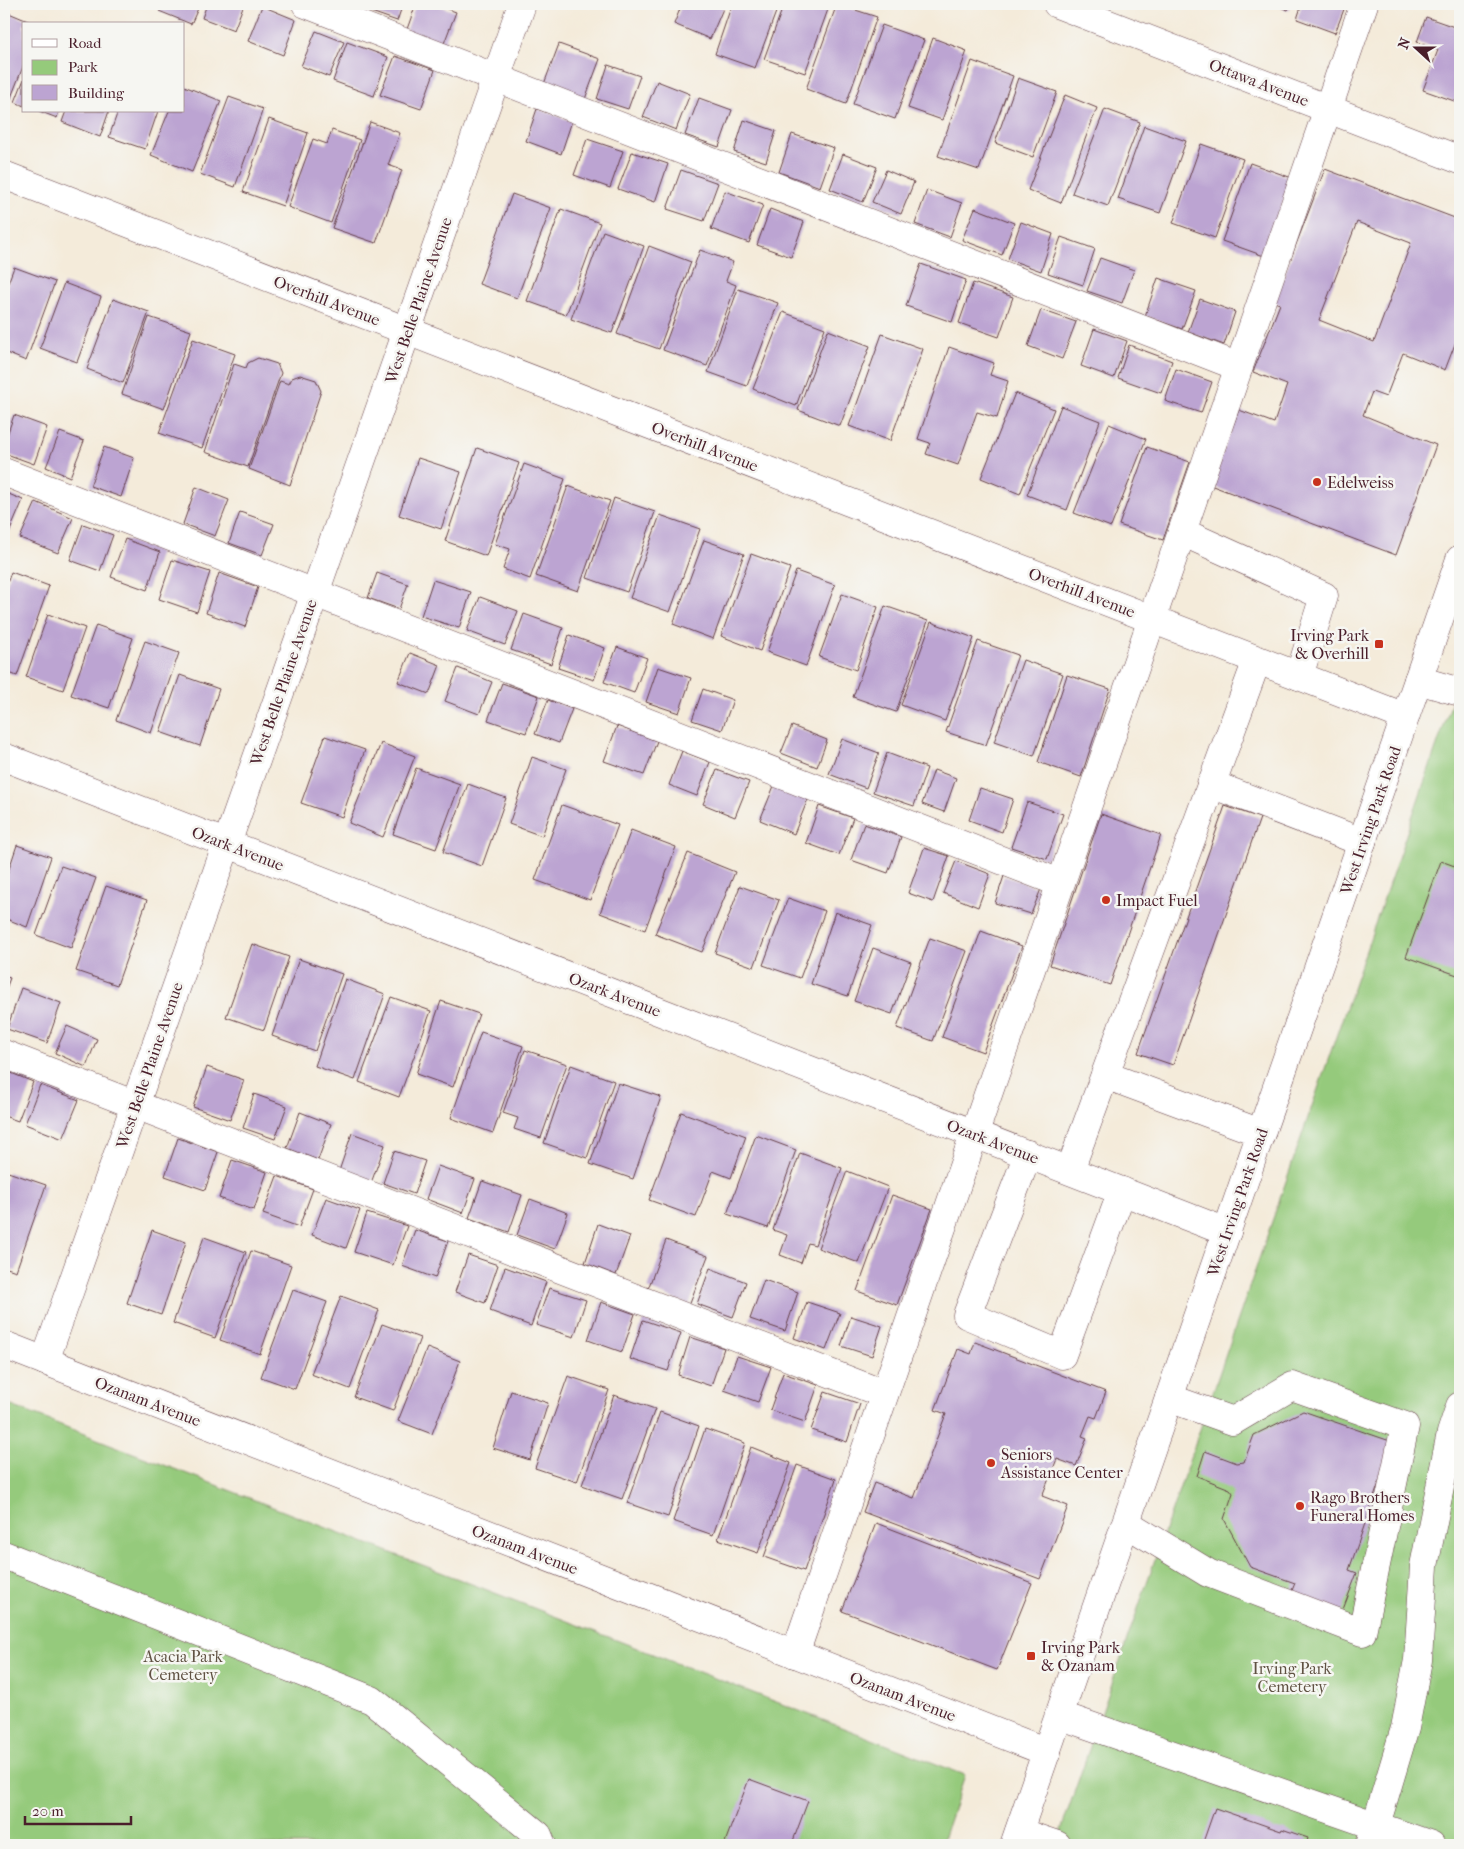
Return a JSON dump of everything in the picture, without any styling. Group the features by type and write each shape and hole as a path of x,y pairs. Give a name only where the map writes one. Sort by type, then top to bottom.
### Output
{"street":[{"path":"306,4 1239,368"},
{"name":"West Belle Plaine Avenue","path":"45,1361 522,4"},
{"name":"Ottawa Avenue","path":"1057,4 1460,160"},
{"path":"794,1654 1364,4"},
{"name":"Overhill Avenue","path":"4,174 1405,717"},
{"path":"4,472 1060,883"},
{"path":"1182,532 1324,596 1299,676"},
{"name":"West Irving Park Road","path":"1016,1839 1460,559"},
{"path":"1070,1170 1257,660"},
{"path":"1418,680 1460,692"},
{"name":"Ozark Avenue","path":"4,757 1227,1232"},
{"path":"1211,784 1362,842"},
{"path":"4,1054 884,1394"},
{"path":"1105,1075 1261,1133"},
{"path":"1028,1154 966,1315 1062,1355 1122,1191"},
{"name":"Ozanam Avenue","path":"4,1345 1047,1752"},
{"path":"1126,1523 1208,1573 1362,1632 1405,1426 1292,1386 1233,1421 1169,1398"},
{"path":"1373,1836 1405,1728 1418,1660 1424,1566 1451,1434 1460,1406"},
{"path":"4,1555 372,1700 538,1835 542,1845"},
{"path":"1059,1715 1373,1836 1431,1845"},
{"path":"1016,1839 1057,1845"}],"green space":[{"name":"Irving Park Cemetery","path":"1460,679 1460,1845 1056,1845"},
{"name":"Acacia Park Cemetery","path":"4,1403 965,1775 941,1845 4,1845"}],"building":[{"path":"162,4 200,4 191,24 159,11"},
{"path":"207,4 244,4 234,30 202,18"},
{"path":"361,4 403,4 397,21 360,8"},
{"path":"416,4 434,4 456,12 443,46 406,32"},
{"path":"682,4 725,4 710,39 674,24"},
{"path":"732,4 779,4 755,68 715,54"},
{"path":"784,4 830,4 805,73 764,59"},
{"path":"837,4 877,17 846,104 806,89"},
{"path":"1272,4 1291,4 1288,10"},
{"path":"1302,4 1346,4 1335,33 1297,19"},
{"path":"262,6 296,20 283,55 248,41"},
{"path":"4,11 30,22 22,22 22,69 10,100 4,98"},
{"path":"1426,17 1460,29 1460,103 1423,90 1438,50 1417,42"},
{"path":"882,25 924,40 895,119 853,104"},
{"path":"316,31 344,42 329,77 301,66"},
{"path":"933,38 967,51 942,120 908,108"},
{"path":"347,42 388,57 374,96 333,81"},
{"path":"559,44 600,59 585,99 544,84"},
{"path":"395,56 435,70 421,109 380,95"},
{"path":"972,61 1013,76 979,170 938,156"},
{"path":"608,65 640,76 628,109 597,99"},
{"path":"1018,78 1057,92 1033,157 995,143"},
{"path":"657,81 690,94 676,130 643,117"},
{"path":"22,84 22,105 15,102"},
{"path":"185,86 221,101 192,172 151,155 169,112 185,112"},
{"path":"1065,95 1097,108 1061,203 1028,190"},
{"path":"229,97 263,109 235,187 200,174"},
{"path":"699,98 732,110 719,147 685,135"},
{"path":"537,109 572,121 561,154 526,141"},
{"path":"1105,109 1140,122 1108,206 1072,193"},
{"path":"42,112 59,112 57,118"},
{"path":"66,112 109,112 100,137 62,122"},
{"path":"118,112 158,112 145,149 109,137"},
{"path":"269,119 308,133 283,206 243,192"},
{"path":"744,120 776,131 766,162 734,152"},
{"path":"370,122 400,133 388,165 402,170 376,243 332,228"},
{"path":"1144,126 1186,141 1160,213 1118,199"},
{"path":"332,130 360,140 331,223 288,207 313,139 327,144"},
{"path":"792,134 834,148 820,187 779,172"},
{"path":"587,139 623,151 610,188 574,175"},
{"path":"1201,144 1243,159 1215,238 1173,223"},
{"path":"632,152 668,164 655,202 618,189"},
{"path":"843,154 877,167 863,202 830,189"},
{"path":"1250,163 1292,178 1264,256 1222,241"},
{"path":"1325,169 1460,220 1460,331 1445,370 1403,353 1386,397 1372,392 1363,415 1436,445 1396,555 1210,485 1239,410 1274,423 1287,385 1253,372 1280,304 1274,302","holes":["1357,222 1411,243 1374,342 1319,320"]},
{"path":"681,170 718,183 704,221 667,209"},
{"path":"886,170 914,182 901,214 872,202"},
{"path":"927,190 962,203 950,237 915,224"},
{"path":"725,191 763,205 749,243 711,229"},
{"path":"512,194 551,208 517,298 479,284"},
{"path":"975,208 1014,223 1002,255 962,240"},
{"path":"561,209 600,223 566,315 527,301"},
{"path":"770,209 804,222 791,257 757,245"},
{"path":"1021,222 1053,234 1041,271 1008,259"},
{"path":"603,231 644,246 612,333 571,319"},
{"path":"1061,237 1095,249 1083,285 1048,273"},
{"path":"649,246 691,262 659,349 617,334"},
{"path":"700,250 733,262 726,281 736,285 707,366 663,350"},
{"path":"1100,258 1134,270 1122,303 1087,291"},
{"path":"921,264 966,280 952,322 906,306"},
{"path":"14,267 55,282 26,361 4,352 4,294"},
{"path":"1158,278 1196,291 1182,329 1145,316"},
{"path":"64,283 101,297 77,362 40,348"},
{"path":"973,283 1013,297 999,337 959,323"},
{"path":"738,289 778,303 747,386 708,372"},
{"path":"113,299 149,312 123,383 87,369"},
{"path":"1200,299 1235,312 1224,345 1188,332"},
{"path":"1041,310 1076,322 1062,359 1028,346"},
{"path":"783,312 825,328 796,406 753,389"},
{"path":"149,317 191,331 164,409 122,394"},
{"path":"1094,329 1127,341 1114,378 1081,366"},
{"path":"828,330 870,346 840,426 798,410"},
{"path":"882,334 923,349 890,441 849,426"},
{"path":"193,339 235,354 202,448 159,433"},
{"path":"1129,345 1172,361 1161,393 1118,378"},
{"path":"949,347 994,363 990,375 1008,381 997,418 977,412 958,465 926,454 930,443 918,439"},
{"path":"258,358 277,364 281,373 248,467 205,452 234,364 246,368 248,363"},
{"path":"1176,369 1212,382 1201,413 1165,401"},
{"path":"300,375 316,380 321,391 290,485 249,469 280,381 289,384 292,378"},
{"path":"1015,393 1054,409 1020,494 981,478"},
{"path":"1061,406 1100,421 1067,510 1027,495"},
{"path":"14,415 47,427 34,464 4,453 4,444"},
{"path":"1109,424 1146,439 1111,527 1074,513"},
{"path":"60,432 84,441 70,477 46,467"},
{"path":"104,447 134,458 121,497 90,486"},
{"path":"1147,447 1190,462 1163,540 1119,525"},
{"path":"477,448 519,463 486,556 445,541"},
{"path":"418,458 461,472 441,529 399,515"},
{"path":"524,464 565,479 530,579 503,569 510,549 495,544"},
{"path":"568,486 610,501 578,591 536,576"},
{"path":"196,487 229,500 215,536 183,524"},
{"path":"4,492 23,500 9,533 4,531"},
{"path":"614,498 655,512 627,592 587,578"},
{"path":"36,502 73,518 58,553 20,538"},
{"path":"240,512 274,524 262,555 229,543"},
{"path":"660,515 700,529 670,612 630,598"},
{"path":"83,524 113,535 100,571 70,560"},
{"path":"125,539 160,552 147,590 111,577"},
{"path":"704,540 744,554 713,639 673,624"},
{"path":"751,554 790,568 760,651 721,636"},
{"path":"172,560 210,572 197,612 159,599"},
{"path":"796,571 835,585 806,666 767,652"},
{"path":"11,572 49,586 17,676 4,671 4,592"},
{"path":"219,573 258,587 245,627 206,613"},
{"path":"377,573 408,584 399,609 368,598"},
{"path":"433,580 471,592 459,628 421,616"},
{"path":"842,594 878,607 856,670 819,657"},
{"path":"480,597 518,611 505,645 467,631"},
{"path":"885,606 928,621 896,712 853,697"},
{"path":"48,614 85,628 63,690 26,677"},
{"path":"524,614 563,628 551,664 511,650"},
{"path":"931,622 974,638 945,721 901,705"},
{"path":"96,625 133,638 109,708 71,695"},
{"path":"569,635 605,648 594,680 558,668"},
{"path":"145,641 179,653 151,733 116,720"},
{"path":"978,641 1018,655 986,745 946,732"},
{"path":"617,647 647,658 634,693 604,682"},
{"path":"410,653 440,665 429,694 398,682"},
{"path":"1023,660 1063,674 1034,756 994,742"},
{"path":"658,667 691,678 679,713 646,702"},
{"path":"458,668 492,682 479,714 445,701"},
{"path":"180,675 219,689 200,746 160,732"},
{"path":"1067,675 1110,689 1081,777 1038,762"},
{"path":"502,683 539,696 526,733 488,720"},
{"path":"703,689 733,700 722,730 692,720"},
{"path":"548,700 572,709 559,743 535,734"},
{"path":"617,726 657,741 644,775 604,761"},
{"path":"792,726 827,740 817,767 781,753"},
{"path":"325,736 365,750 342,817 301,803"},
{"path":"842,739 879,753 866,788 829,774"},
{"path":"381,743 415,756 383,837 349,823"},
{"path":"682,751 710,762 697,796 669,785"},
{"path":"887,753 927,768 914,806 873,792"},
{"path":"532,757 566,769 542,836 509,824"},
{"path":"416,768 460,784 436,849 393,834"},
{"path":"717,770 749,782 735,817 703,804"},
{"path":"934,770 956,778 944,812 922,804"},
{"path":"468,784 506,798 482,866 443,852"},
{"path":"774,786 808,799 794,834 760,820"},
{"path":"980,788 1013,799 1002,832 969,820"},
{"path":"1027,802 1063,814 1047,859 1011,847"},
{"path":"562,805 618,825 590,900 535,880"},
{"path":"819,806 853,818 839,855 806,843"},
{"name":"Impact Fuel","path":"1225,806 1260,818 1173,1065 1138,1053"},
{"name":"Impact Fuel","path":"1101,814 1161,835 1110,985 1050,965"},
{"path":"864,824 901,837 888,873 851,860"},
{"path":"631,830 676,847 645,930 600,913"},
{"path":"17,845 51,857 27,927 4,918 4,884"},
{"path":"924,848 949,856 933,902 908,893"},
{"path":"688,853 735,872 702,952 655,934"},
{"path":"956,861 990,874 978,907 943,893"},
{"path":"1441,861 1460,868 1460,976 1406,957"},
{"path":"61,866 96,878 71,948 36,935"},
{"path":"1004,876 1041,889 1031,914 995,903"},
{"path":"106,886 147,900 117,985 76,971"},
{"path":"740,886 779,900 754,967 715,953"},
{"path":"788,898 825,911 800,978 763,965"},
{"path":"835,912 872,925 848,996 811,984"},
{"path":"981,931 1022,946 983,1052 942,1037"},
{"path":"930,938 967,951 933,1041 897,1028"},
{"path":"252,944 289,957 264,1030 226,1017"},
{"path":"873,948 911,962 892,1014 854,1001"},
{"path":"299,959 342,974 315,1051 272,1036"},
{"path":"4,976 10,978 4,994"},
{"path":"345,979 385,994 355,1080 315,1066"},
{"path":"21,988 61,1003 47,1043 7,1029"},
{"path":"391,997 431,1011 399,1097 359,1082"},
{"path":"441,1001 479,1014 453,1087 416,1074"},
{"path":"67,1026 97,1039 86,1067 55,1053"},
{"path":"481,1032 523,1046 493,1133 451,1118"},
{"path":"525,1050 567,1064 541,1138 514,1129 518,1118 503,1113"},
{"path":"571,1065 614,1081 587,1158 544,1143"},
{"path":"207,1067 244,1080 230,1120 193,1107"},
{"path":"4,1070 33,1082 18,1121 4,1116"},
{"path":"618,1083 661,1097 633,1179 590,1164"},
{"path":"40,1085 79,1100 63,1139 25,1124"},
{"path":"254,1094 287,1106 275,1139 243,1128"},
{"path":"300,1112 331,1124 318,1160 287,1148"},
{"path":"681,1112 746,1136 731,1178 713,1171 696,1217 649,1200"},
{"path":"352,1133 385,1145 371,1183 339,1171"},
{"path":"756,1135 796,1150 768,1228 727,1214"},
{"path":"178,1138 218,1152 205,1190 165,1176"},
{"path":"394,1151 425,1161 414,1194 383,1183"},
{"path":"800,1153 842,1168 815,1245 808,1243 801,1263 780,1255 787,1235 773,1230"},
{"path":"232,1160 267,1172 254,1210 219,1198"},
{"path":"438,1166 475,1179 463,1213 426,1199"},
{"path":"847,1171 888,1187 859,1263 818,1248"},
{"path":"8,1172 46,1185 16,1271 4,1267 4,1184"},
{"path":"277,1176 313,1189 299,1227 263,1214"},
{"path":"482,1181 522,1195 509,1232 469,1218"},
{"path":"892,1195 932,1209 897,1305 857,1291"},
{"path":"326,1198 360,1210 346,1248 312,1235"},
{"path":"530,1199 568,1213 555,1249 517,1235"},
{"path":"367,1213 407,1226 393,1265 354,1252"},
{"path":"598,1224 630,1236 616,1275 585,1263"},
{"path":"152,1230 186,1242 161,1315 127,1303"},
{"path":"415,1230 448,1241 435,1278 402,1266"},
{"path":"204,1237 246,1252 215,1338 173,1323"},
{"path":"666,1240 708,1256 689,1305 648,1289"},
{"path":"251,1251 291,1265 260,1354 220,1340"},
{"path":"468,1255 498,1265 485,1303 455,1292"},
{"path":"505,1267 546,1282 531,1326 490,1311"},
{"path":"710,1268 746,1282 733,1317 697,1304"},
{"path":"764,1280 798,1292 785,1331 750,1319"},
{"path":"549,1288 586,1300 574,1337 536,1325"},
{"path":"293,1290 327,1302 295,1389 261,1377"},
{"path":"341,1296 379,1310 350,1389 311,1374"},
{"path":"601,1302 635,1314 622,1352 588,1340"},
{"path":"807,1302 840,1313 826,1350 794,1338"},
{"path":"851,1316 882,1326 872,1356 841,1346"},
{"path":"643,1320 681,1333 668,1371 630,1359"},
{"path":"382,1324 420,1338 393,1411 354,1397"},
{"path":"690,1337 724,1348 711,1386 678,1375"},
{"name":"Seniors Assistance Center","path":"975,1342 1106,1392 1096,1418 1090,1416 1082,1436 1087,1438 1076,1466 1057,1459 1042,1496 1068,1506 1040,1579 863,1512 874,1483 914,1498 946,1414 935,1410 958,1349 971,1354"},
{"path":"427,1348 460,1361 432,1434 398,1421"},
{"path":"737,1356 771,1367 758,1402 724,1390"},
{"path":"783,1373 818,1385 805,1422 770,1410"},
{"path":"568,1376 609,1390 577,1482 535,1468"},
{"path":"511,1391 548,1403 530,1460 493,1448"},
{"path":"825,1392 860,1404 847,1442 811,1430"},
{"path":"614,1395 655,1409 622,1499 582,1485"},
{"name":"Rago Brothers Funeral Homes","path":"1303,1411 1393,1442 1349,1570 1357,1573 1342,1612 1291,1593 1295,1583 1250,1567 1224,1519 1233,1493 1230,1489 1197,1476 1205,1451 1237,1463 1244,1462 1254,1435"},
{"path":"660,1412 699,1426 668,1517 627,1503"},
{"path":"705,1429 745,1443 713,1535 673,1521"},
{"path":"751,1447 791,1463 758,1553 718,1539"},
{"path":"797,1465 836,1479 804,1571 764,1557"},
{"path":"876,1523 1032,1583 997,1670 842,1611"},
{"path":"749,1779 808,1801 793,1841 805,1845 724,1845"},
{"path":"1215,1808 1281,1831 1282,1829 1308,1838 1306,1845 1202,1845"}],"place":[{"name":"Edelweiss","path":"1317,482"},
{"name":"Irving Park & Overhill","path":"1379,644"},
{"name":"Impact Fuel","path":"1106,900"},
{"name":"Seniors Assistance Center","path":"991,1463"},
{"name":"Rago Brothers Funeral Homes","path":"1300,1506"},
{"name":"Irving Park & Ozanam","path":"1031,1656"}]}
